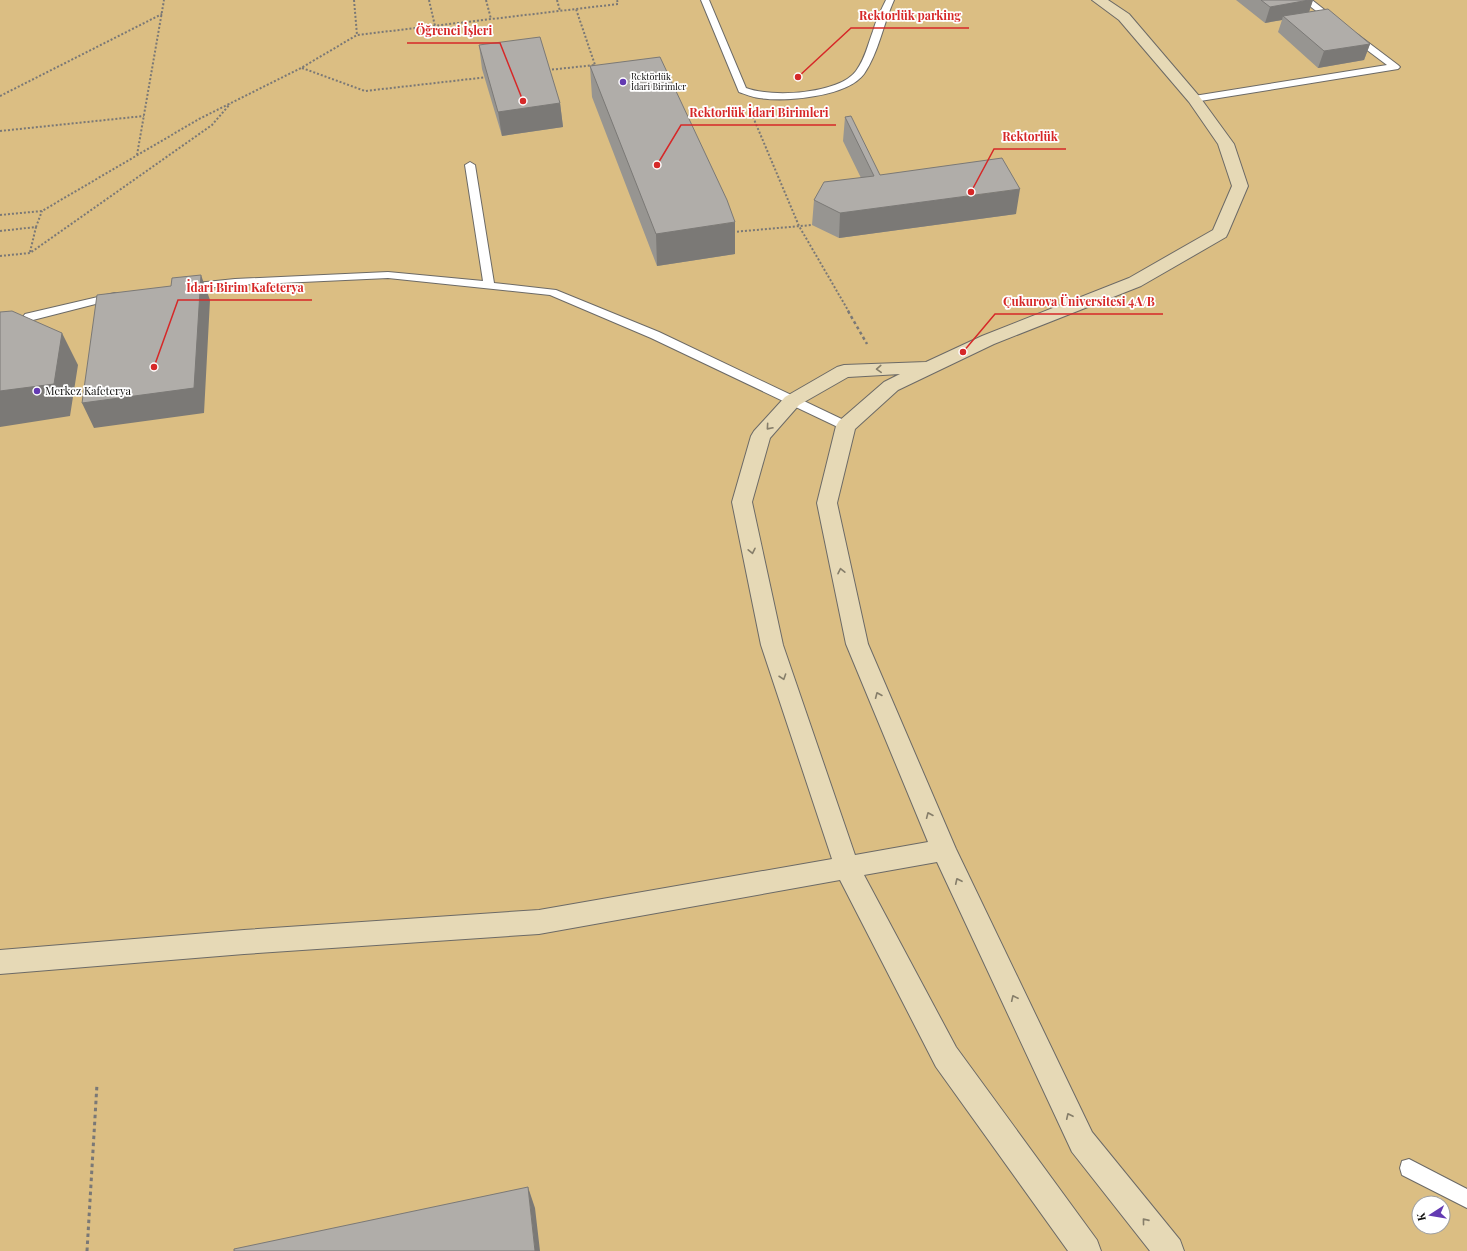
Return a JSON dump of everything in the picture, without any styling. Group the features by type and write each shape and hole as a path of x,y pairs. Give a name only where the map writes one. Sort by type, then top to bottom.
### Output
{"street":[{"path":"1099,0 1124,17 1194,100 1226,144 1240,186 1220,233 1135,282 988,340 891,386 846,426 827,503 857,644 944,850 1082,1142 1169,1251"},
{"path":"932,367 844,371 792,401 761,436 742,502 772,645 847,867 946,1056 1086,1251"},
{"path":"0,962 244,942 539,922 944,850"}],"lane":[{"path":"705,0 742,90 760,95 810,94 839,87 855,78 868,58 879,23 890,0"},
{"path":"1194,100 1395,67 1306,0"},
{"path":"470,164 489,286"},
{"path":"174,289 235,282 388,275 552,292 655,335 846,426"},
{"path":"29,317 106,297 128,295"},
{"path":"1409,1168 1467,1199"}],"path":[{"path":"137,156 164,0"},
{"path":"354,0 357,36"},
{"path":"429,0 435,26"},
{"path":"486,0 491,20"},
{"path":"557,0 560,11"},
{"path":"0,216 42,211 232,102 301,68 357,36 618,4 617,0"},
{"path":"547,71 595,65 576,9"},
{"path":"0,96 162,14"},
{"path":"301,68 365,91 492,77"},
{"path":"742,90 799,226 881,369"},
{"path":"0,256 30,253 212,125 232,102"},
{"path":"0,131 144,116"},
{"path":"30,253 36,227 42,211"},
{"path":"727,232 812,225"},
{"path":"0,231 36,227"},
{"path":"87,1251 97,1084"}],"shaded area":[{"path":"0,0 1467,0 1467,1251 0,1251"}],"building":[{"path":"1261,0 1309,0 1270,7"},
{"path":"1328,9 1370,44 1324,51 1283,16"},
{"path":"540,37 560,103 498,112 479,45"},
{"path":"660,57 727,200 735,222 656,234 590,66"},
{"path":"851,116 880,175 1002,158 1020,189 840,213 814,200 824,182 874,176 845,117"},
{"path":"201,275 194,388 82,403 97,295 171,286 172,278"},
{"path":"12,311 62,333 54,384 0,391 0,312"},
{"path":"528,1187 535,1251 234,1251 234,1249"}],"place":[{"name":"Rektorlük parking","path":"798,77"},
{"name":"Rektörlük İdari Birimler","path":"623,82"},
{"name":"Öğrenci İşleri","path":"523,101"},
{"name":"Rektorlük İdari Birimleri","path":"657,165"},
{"name":"Rektorlük","path":"971,192"},
{"name":"Çukurova Üni̇versi̇tesi̇ 4A/B","path":"963,352"},
{"name":"İdari Birim Kafeterya","path":"154,367"},
{"name":"Merkez Kafeterya","path":"37,391"}]}
